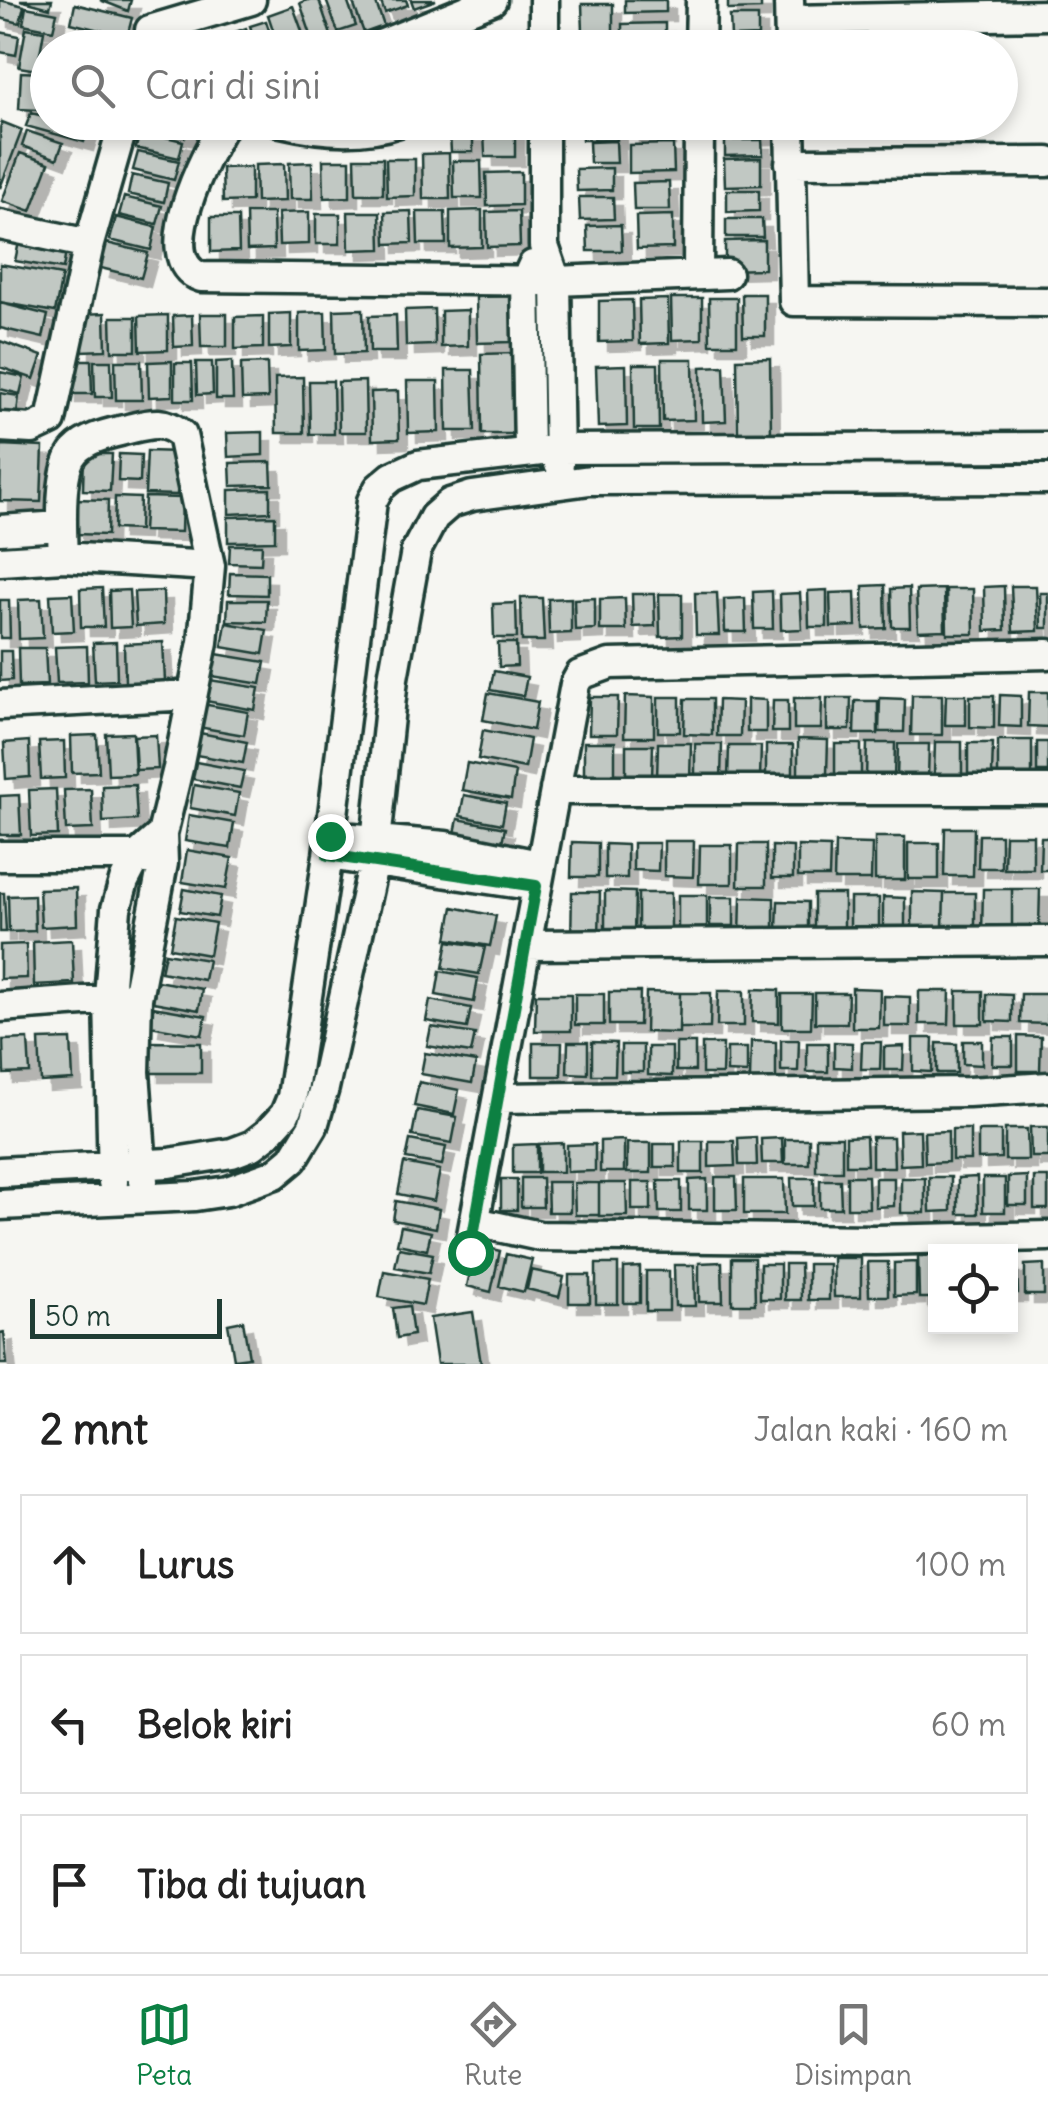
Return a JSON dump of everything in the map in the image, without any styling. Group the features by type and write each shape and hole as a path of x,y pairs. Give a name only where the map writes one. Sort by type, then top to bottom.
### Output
{"street":[{"path":"148,30 150,0"},
{"path":"172,30 251,0"},
{"path":"430,30 492,0"},
{"path":"544,0 544,30"},
{"path":"700,30 701,0"},
{"path":"790,22 1048,16"},
{"path":"0,427 32,428 50,420 89,244 119,140"},
{"path":"214,140 198,168 178,248 191,274 556,281 713,274 701,140"},
{"path":"544,140 544,246 556,281 559,483"},
{"path":"790,140 794,301 1048,302"},
{"path":"790,163 1048,162"},
{"path":"0,224 89,244"},
{"path":"529,452 526,280 544,246"},
{"path":"63,557 61,526 66,465 77,448 99,437 162,423 182,434 210,566 203,642 178,768 162,834 150,860 123,998 112,1164 116,1198"},
{"path":"0,1172 202,1160 253,1145 284,1114 292,1097 329,846 372,501 392,477 418,464 559,449 1048,447"},
{"path":"738,480 739,448"},
{"path":"1008,480 1010,448"},
{"path":"0,1205 195,1196 242,1187 276,1174 293,1160 313,1126 324,1088 375,850 393,678 416,551 434,517 450,503 559,483 1048,479"},
{"path":"0,530 61,526"},
{"path":"0,561 63,557 210,566"},
{"path":"470,1252 537,876 574,684 580,675 610,664 1048,654"},
{"path":"0,705 192,695"},
{"path":"555,790 1048,790"},
{"path":"329,846 375,850 445,846 537,876"},
{"path":"0,856 150,860"},
{"path":"526,945 1048,941"},
{"path":"123,998 134,1072 144,1197"},
{"path":"0,1007 123,998"},
{"path":"498,1098 968,1092 1048,1087"},
{"path":"475,1222 540,1236 875,1240 1048,1236"}],"building":[{"path":"0,0 24,6 20,23 0,18"},
{"path":"20,0 52,0 50,8"},
{"path":"100,0 131,0 128,11"},
{"path":"319,0 329,30 309,30 300,3"},
{"path":"326,0 347,0 356,26 337,30"},
{"path":"352,0 375,0 384,26 363,30"},
{"path":"380,0 406,0 408,5 385,13"},
{"path":"411,0 436,0 414,8"},
{"path":"625,0 666,0 666,12 625,13"},
{"path":"728,0 761,0 761,9 728,10"},
{"path":"75,4 132,18 129,30 99,30 71,23"},
{"path":"582,4 613,4 613,30 583,30"},
{"path":"293,6 302,30 273,30 268,15"},
{"path":"26,7 57,13 53,30 23,24"},
{"path":"730,16 758,16 758,30 731,30"},
{"path":"266,21 269,30 251,30 250,26"},
{"path":"665,23 665,30 622,30 622,24"},
{"path":"26,28 38,30 30,30 30,69 19,67"},
{"path":"0,32 19,36 16,55 0,52"},
{"path":"21,72 30,72 30,110 19,109"},
{"path":"2,122 22,130 0,188 0,128"},
{"path":"27,131 30,140 63,143 57,159 22,146"},
{"path":"138,140 183,141 179,158 136,148"},
{"path":"450,140 473,140 473,152 451,152"},
{"path":"484,140 515,140 515,157 485,157"},
{"path":"725,140 762,140 763,155 725,156"},
{"path":"616,141 617,163 590,163 589,142"},
{"path":"673,144 674,172 629,173 629,145"},
{"path":"138,152 179,161 174,180 133,170"},
{"path":"20,153 49,163 31,211 2,201"},
{"path":"449,153 450,199 423,199 422,154"},
{"path":"355,158 383,158 383,194 356,194"},
{"path":"761,158 761,185 725,186 724,159"},
{"path":"386,159 415,159 415,196 387,197"},
{"path":"323,160 350,160 350,197 324,198"},
{"path":"453,161 481,161 482,198 454,198"},
{"path":"312,162 313,199 290,199 289,163"},
{"path":"284,164 285,201 256,202 255,165"},
{"path":"251,167 251,201 223,202 222,168"},
{"path":"612,168 612,190 577,191 576,169"},
{"path":"521,172 521,205 487,206 486,173"},
{"path":"132,175 168,183 164,202 128,194"},
{"path":"669,182 670,210 634,210 633,183"},
{"path":"727,190 759,190 759,211 727,212"},
{"path":"124,197 162,206 157,224 119,215"},
{"path":"579,197 613,197 614,219 580,220"},
{"path":"482,210 482,247 450,248 450,211"},
{"path":"411,211 412,243 386,244 385,212"},
{"path":"519,211 520,246 487,247 486,212"},
{"path":"309,212 309,244 279,245 278,213"},
{"path":"348,212 380,212 381,249 349,250"},
{"path":"417,212 445,212 446,244 418,244"},
{"path":"246,213 273,213 274,249 247,250"},
{"path":"316,214 340,214 340,244 316,244"},
{"path":"673,215 673,248 637,249 636,216"},
{"path":"116,217 156,227 151,250 110,240"},
{"path":"211,217 238,217 239,251 211,252"},
{"path":"726,219 762,219 763,237 726,237"},
{"path":"621,225 622,251 588,251 587,226"},
{"path":"20,237 67,246 63,269 15,261"},
{"path":"764,240 764,269 725,270 725,241"},
{"path":"107,243 148,253 141,278 101,268"},
{"path":"0,264 62,275 55,312 0,302"},
{"path":"742,294 765,294 765,336 743,336"},
{"path":"512,296 512,342 477,343 476,297"},
{"path":"671,298 702,298 702,339 672,340"},
{"path":"709,298 737,298 737,344 710,344"},
{"path":"668,299 669,343 640,344 639,300"},
{"path":"632,300 633,341 599,342 599,301"},
{"path":"0,303 48,315 43,338 0,328"},
{"path":"363,309 364,353 335,354 334,310"},
{"path":"434,309 435,345 406,346 405,310"},
{"path":"468,310 468,346 441,347 441,311"},
{"path":"325,312 326,350 299,351 299,313"},
{"path":"105,313 106,350 81,351 81,314"},
{"path":"291,313 291,347 269,348 269,314"},
{"path":"200,314 227,314 227,347 201,347"},
{"path":"168,315 168,350 140,351 139,316"},
{"path":"192,315 193,346 174,347 173,316"},
{"path":"396,315 397,352 370,352 369,316"},
{"path":"263,316 263,348 235,349 235,317"},
{"path":"111,317 136,317 136,351 112,351"},
{"path":"0,341 42,356 34,379 0,367"},
{"path":"513,353 514,434 482,434 481,354"},
{"path":"770,358 771,434 738,435 737,359"},
{"path":"662,359 693,359 694,420 663,421"},
{"path":"67,360 91,360 92,394 67,394"},
{"path":"94,361 111,361 112,397 95,397"},
{"path":"115,361 141,361 142,400 116,400"},
{"path":"172,361 172,396 149,397 148,362"},
{"path":"232,361 233,399 216,399 216,362"},
{"path":"196,362 212,362 213,394 197,395"},
{"path":"175,363 192,363 193,400 175,400"},
{"path":"267,363 268,398 242,399 241,364"},
{"path":"633,364 658,364 659,429 634,429"},
{"path":"626,365 627,426 598,427 596,366"},
{"path":"724,366 726,421 702,422 701,367"},
{"path":"446,370 473,370 475,431 447,431"},
{"path":"0,372 24,377 20,394 0,389"},
{"path":"303,377 304,433 276,433 275,378"},
{"path":"309,381 333,381 334,434 310,434"},
{"path":"365,381 366,432 339,432 338,382"},
{"path":"407,381 438,381 439,432 408,433"},
{"path":"398,391 399,439 372,440 371,392"},
{"path":"0,393 19,396 17,414 0,412"},
{"path":"263,432 263,455 228,457 227,433"},
{"path":"1,445 43,447 41,502 0,501"},
{"path":"147,451 179,452 177,495 145,494"},
{"path":"84,454 112,454 110,491 83,490"},
{"path":"119,454 141,455 140,482 118,481"},
{"path":"271,462 272,485 231,486 230,463"},
{"path":"270,489 270,512 229,514 229,490"},
{"path":"115,497 140,498 139,530 114,529"},
{"path":"145,497 182,498 181,532 143,531"},
{"path":"75,499 108,500 107,535 74,534"},
{"path":"275,516 275,541 228,542 228,517"},
{"path":"230,545 262,545 261,564 229,563"},
{"path":"230,573 267,574 267,595 229,594"},
{"path":"885,585 886,628 864,629 863,586"},
{"path":"1004,586 1005,630 985,631 984,587"},
{"path":"1011,586 1036,586 1038,631 1013,632"},
{"path":"102,588 104,627 81,627 80,589"},
{"path":"909,588 910,627 892,627 891,589"},
{"path":"944,589 945,630 918,631 916,590"},
{"path":"946,589 973,589 974,634 947,634"},
{"path":"129,590 131,627 110,628 109,591"},
{"path":"827,590 827,627 809,627 808,591"},
{"path":"163,591 164,624 136,626 134,592"},
{"path":"772,591 773,629 754,629 753,592"},
{"path":"855,592 856,626 831,627 830,593"},
{"path":"695,593 717,593 719,635 696,635"},
{"path":"800,593 802,629 781,630 780,594"},
{"path":"1040,593 1048,593 1048,628 1041,628"},
{"path":"72,594 74,631 52,632 50,595"},
{"path":"632,594 654,594 655,626 633,627"},
{"path":"659,594 682,594 682,636 660,637"},
{"path":"521,598 542,598 544,641 522,641"},
{"path":"571,598 571,633 549,634 548,599"},
{"path":"595,598 595,629 575,630 574,599"},
{"path":"625,598 626,630 600,630 600,599"},
{"path":"745,598 746,632 725,632 724,599"},
{"path":"41,599 43,638 19,639 18,600"},
{"path":"0,600 9,600 10,638 0,638"},
{"path":"228,600 267,600 266,622 227,621"},
{"path":"516,603 517,638 494,638 493,604"},
{"path":"226,623 267,630 263,654 222,647"},
{"path":"116,642 117,680 95,681 93,643"},
{"path":"163,642 165,681 125,683 124,644"},
{"path":"498,643 516,643 517,666 499,667"},
{"path":"87,646 88,682 57,683 55,647"},
{"path":"18,648 45,648 47,685 19,686"},
{"path":"0,651 11,651 12,680 0,681"},
{"path":"216,654 265,662 261,684 212,676"},
{"path":"494,671 527,677 523,696 490,690"},
{"path":"210,680 259,688 255,710 206,701"},
{"path":"1029,692 1048,692 1048,727 1028,726"},
{"path":"488,693 538,702 533,730 483,720"},
{"path":"912,695 942,695 942,735 911,735"},
{"path":"946,695 966,695 966,725 945,725"},
{"path":"1000,695 1021,696 1021,727 999,726"},
{"path":"625,696 654,697 654,737 624,737"},
{"path":"970,696 994,696 994,728 970,727"},
{"path":"590,697 618,697 617,734 589,734"},
{"path":"658,697 680,697 680,732 658,732"},
{"path":"794,698 822,698 821,729 794,729"},
{"path":"827,698 851,698 850,730 827,730"},
{"path":"880,698 905,699 904,732 879,732"},
{"path":"685,699 712,699 712,735 684,734"},
{"path":"747,699 766,700 766,732 747,732"},
{"path":"718,700 741,701 740,736 717,736"},
{"path":"773,700 788,700 788,732 772,732"},
{"path":"855,701 878,701 878,734 854,734"},
{"path":"202,704 248,712 244,735 198,727"},
{"path":"483,730 530,739 525,768 478,759"},
{"path":"133,733 135,774 108,775 106,734"},
{"path":"200,733 247,742 243,763 196,755"},
{"path":"97,735 99,772 72,773 71,736"},
{"path":"156,735 158,769 136,770 134,736"},
{"path":"798,739 828,740 827,774 798,774"},
{"path":"998,740 1032,740 1032,778 998,777"},
{"path":"29,741 30,777 6,779 4,743"},
{"path":"64,741 65,778 41,779 39,742"},
{"path":"584,742 615,742 615,779 584,779"},
{"path":"935,742 962,742 962,777 934,777"},
{"path":"1037,742 1048,742 1048,772 1037,772"},
{"path":"658,743 691,743 690,779 657,779"},
{"path":"867,743 895,743 894,779 866,778"},
{"path":"968,743 993,743 992,775 968,774"},
{"path":"695,744 722,744 721,779 695,779"},
{"path":"835,744 861,744 861,778 835,778"},
{"path":"898,744 929,744 928,778 897,778"},
{"path":"626,745 653,745 652,778 626,778"},
{"path":"766,745 793,745 793,780 766,780"},
{"path":"729,746 761,746 760,778 728,778"},
{"path":"196,762 244,771 240,788 193,779"},
{"path":"467,763 515,772 511,799 462,790"},
{"path":"135,785 137,820 103,822 102,786"},
{"path":"194,785 239,793 235,816 190,808"},
{"path":"56,789 58,835 31,836 29,790"},
{"path":"91,789 93,829 66,830 64,790"},
{"path":"19,795 21,835 0,835 0,796"},
{"path":"464,795 506,803 502,824 460,816"},
{"path":"189,815 234,823 230,848 185,841"},
{"path":"458,819 505,828 501,847 454,838"},
{"path":"945,828 974,828 973,876 944,876"},
{"path":"979,835 1001,835 1001,868 978,868"},
{"path":"1005,835 1033,835 1033,869 1004,869"},
{"path":"875,837 905,837 905,880 875,880"},
{"path":"1041,837 1048,837 1048,870 1040,870"},
{"path":"664,841 694,841 693,877 664,876"},
{"path":"572,842 598,843 598,877 571,877"},
{"path":"633,843 659,843 658,871 633,870"},
{"path":"835,843 872,844 871,880 834,880"},
{"path":"908,843 939,843 939,879 908,879"},
{"path":"605,844 627,845 627,878 605,878"},
{"path":"739,844 766,844 766,886 738,886"},
{"path":"700,845 732,845 732,884 699,884"},
{"path":"772,846 793,847 793,878 772,878"},
{"path":"798,846 830,847 829,877 798,877"},
{"path":"187,850 232,858 226,889 182,882"},
{"path":"76,888 77,925 41,927 39,889"},
{"path":"184,889 221,896 217,917 180,911"},
{"path":"983,889 1012,889 1012,933 982,933"},
{"path":"1012,889 1040,889 1039,927 1012,927"},
{"path":"605,891 635,892 634,934 605,934"},
{"path":"572,892 600,892 599,940 571,940"},
{"path":"912,892 944,893 943,928 912,928"},
{"path":"0,893 4,893 6,932 0,932"},
{"path":"638,893 671,893 671,934 638,934"},
{"path":"944,893 975,893 975,925 943,925"},
{"path":"814,894 844,894 844,930 814,929"},
{"path":"34,895 35,931 9,932 8,896"},
{"path":"678,895 707,895 707,933 678,933"},
{"path":"710,897 734,897 734,926 710,926"},
{"path":"741,897 774,898 774,938 740,937"},
{"path":"883,897 905,898 905,926 883,926"},
{"path":"850,898 879,898 879,929 850,929"},
{"path":"778,901 808,902 808,930 777,930"},
{"path":"453,907 496,916 490,946 447,939"},
{"path":"176,916 215,923 209,955 170,948"},
{"path":"72,940 74,983 34,985 33,942"},
{"path":"448,941 485,947 479,974 443,968"},
{"path":"26,944 27,978 0,979 0,945"},
{"path":"165,953 208,960 204,980 161,972"},
{"path":"440,971 478,978 474,1002 436,995"},
{"path":"157,981 202,989 199,1010 153,1002"},
{"path":"852,988 880,989 879,1028 852,1028"},
{"path":"753,989 779,990 779,1023 752,1022"},
{"path":"718,991 744,991 744,1026 717,1026"},
{"path":"919,991 950,991 949,1024 919,1024"},
{"path":"957,991 983,991 983,1024 957,1024"},
{"path":"609,992 640,992 639,1025 609,1025"},
{"path":"646,992 680,993 679,1033 645,1032"},
{"path":"680,993 711,993 710,1028 679,1028"},
{"path":"815,993 848,993 847,1023 815,1023"},
{"path":"536,994 571,994 571,1031 535,1031"},
{"path":"575,994 604,994 604,1025 575,1025"},
{"path":"782,994 812,994 811,1028 782,1028"},
{"path":"987,994 1012,995 1012,1022 987,1021"},
{"path":"1021,994 1048,994 1048,1024 1020,1023"},
{"path":"884,996 910,997 910,1026 884,1026"},
{"path":"430,1000 471,1008 467,1028 426,1021"},
{"path":"153,1007 206,1016 202,1035 150,1026"},
{"path":"431,1027 475,1034 471,1053 427,1046"},
{"path":"1018,1036 1041,1037 1040,1071 1018,1071"},
{"path":"993,1037 1013,1037 1013,1065 992,1065"},
{"path":"913,1038 933,1038 932,1072 913,1071"},
{"path":"28,1039 30,1073 4,1074 3,1040"},
{"path":"71,1039 73,1080 41,1082 39,1040"},
{"path":"781,1040 799,1040 798,1071 781,1071"},
{"path":"751,1041 776,1042 776,1079 750,1079"},
{"path":"963,1041 982,1041 982,1065 963,1064"},
{"path":"150,1042 201,1043 201,1073 150,1073"},
{"path":"568,1042 588,1042 588,1074 567,1073"},
{"path":"592,1042 616,1043 615,1075 592,1075"},
{"path":"834,1042 852,1043 852,1068 834,1067"},
{"path":"862,1042 881,1042 880,1069 861,1069"},
{"path":"533,1043 562,1043 561,1076 533,1076"},
{"path":"676,1043 695,1043 695,1071 676,1071"},
{"path":"807,1043 828,1043 828,1072 807,1072"},
{"path":"937,1043 957,1044 957,1073 937,1073"},
{"path":"702,1044 723,1044 722,1074 702,1074"},
{"path":"621,1045 643,1045 643,1072 621,1072"},
{"path":"904,1046 903,1070 884,1070 884,1047"},
{"path":"648,1047 672,1047 672,1076 648,1075"},
{"path":"727,1048 747,1048 747,1073 727,1072"},
{"path":"425,1053 476,1062 472,1083 421,1074"},
{"path":"419,1082 459,1090 454,1114 414,1106"},
{"path":"417,1110 457,1117 452,1143 412,1136"},
{"path":"1030,1127 1048,1127 1048,1157 1031,1157"},
{"path":"952,1129 970,1129 970,1160 952,1160"},
{"path":"1005,1129 1027,1129 1028,1160 1005,1160"},
{"path":"920,1130 921,1164 900,1165 899,1131"},
{"path":"948,1131 948,1162 925,1163 924,1132"},
{"path":"978,1131 1001,1131 1001,1158 978,1159"},
{"path":"866,1136 867,1165 846,1165 846,1137"},
{"path":"756,1137 757,1165 739,1165 738,1138"},
{"path":"816,1137 842,1137 842,1171 816,1171"},
{"path":"872,1137 893,1137 894,1167 872,1167"},
{"path":"782,1138 783,1163 762,1163 761,1139"},
{"path":"785,1139 809,1139 809,1164 785,1164"},
{"path":"410,1140 446,1147 442,1165 406,1159"},
{"path":"624,1140 624,1172 600,1172 600,1141"},
{"path":"681,1141 703,1141 703,1173 681,1173"},
{"path":"709,1141 734,1141 735,1166 709,1167"},
{"path":"563,1143 563,1172 539,1172 539,1144"},
{"path":"627,1143 651,1143 651,1173 627,1173"},
{"path":"537,1144 537,1173 513,1173 513,1145"},
{"path":"595,1144 595,1171 567,1172 567,1145"},
{"path":"654,1144 675,1144 675,1167 654,1167"},
{"path":"404,1163 440,1170 434,1201 398,1194"},
{"path":"847,1176 868,1176 869,1208 847,1208"},
{"path":"1027,1176 1027,1205 1008,1205 1008,1177"},
{"path":"715,1177 736,1177 737,1210 715,1210"},
{"path":"929,1177 951,1177 951,1211 930,1212"},
{"path":"977,1177 978,1214 958,1214 958,1178"},
{"path":"1034,1177 1048,1177 1048,1209 1034,1209"},
{"path":"521,1178 542,1178 543,1207 521,1207"},
{"path":"791,1178 814,1178 814,1206 792,1206"},
{"path":"875,1178 894,1178 894,1206 875,1207"},
{"path":"901,1178 925,1178 925,1213 901,1213"},
{"path":"983,1178 1005,1178 1005,1212 983,1212"},
{"path":"501,1179 517,1179 517,1210 501,1210"},
{"path":"707,1179 707,1210 689,1210 689,1180"},
{"path":"744,1179 784,1179 785,1214 744,1214"},
{"path":"820,1180 840,1180 841,1208 820,1208"},
{"path":"658,1181 681,1181 681,1212 659,1212"},
{"path":"547,1182 570,1182 570,1212 548,1212"},
{"path":"632,1182 651,1182 651,1210 632,1210"},
{"path":"574,1183 599,1183 599,1215 575,1215"},
{"path":"599,1183 626,1183 627,1216 599,1216"},
{"path":"396,1201 439,1209 436,1228 393,1220"},
{"path":"401,1226 431,1232 427,1250 397,1244"},
{"path":"476,1245 500,1251 491,1292 467,1286"},
{"path":"399,1248 433,1254 429,1273 395,1267"},
{"path":"506,1254 532,1260 524,1292 499,1286"},
{"path":"918,1256 928,1256 928,1298 919,1298"},
{"path":"732,1258 754,1258 755,1304 732,1304"},
{"path":"833,1258 861,1258 861,1297 834,1297"},
{"path":"722,1262 723,1302 699,1302 699,1263"},
{"path":"868,1262 888,1262 888,1296 869,1296"},
{"path":"916,1262 916,1295 894,1296 894,1263"},
{"path":"596,1264 618,1264 618,1304 596,1304"},
{"path":"760,1264 780,1264 780,1299 760,1299"},
{"path":"785,1264 800,1264 801,1300 785,1300"},
{"path":"808,1264 829,1264 829,1300 808,1300"},
{"path":"1044,1264 1044,1295 1025,1295 1025,1265"},
{"path":"674,1265 694,1265 695,1306 675,1306"},
{"path":"640,1267 640,1303 624,1303 624,1268"},
{"path":"531,1270 564,1277 559,1297 527,1289"},
{"path":"384,1271 428,1279 423,1305 379,1297"},
{"path":"646,1271 669,1271 669,1311 646,1311"},
{"path":"569,1275 590,1275 590,1303 569,1303"},
{"path":"409,1306 413,1335 397,1338 393,1308"},
{"path":"473,1312 481,1364 437,1364 430,1318"},
{"path":"243,1321 249,1357 234,1359 228,1324"},
{"path":"4,1332 7,1364 0,1364 0,1333"}],"route":[{"path":"330,836 328,855 536,886 470,1252"}]}
